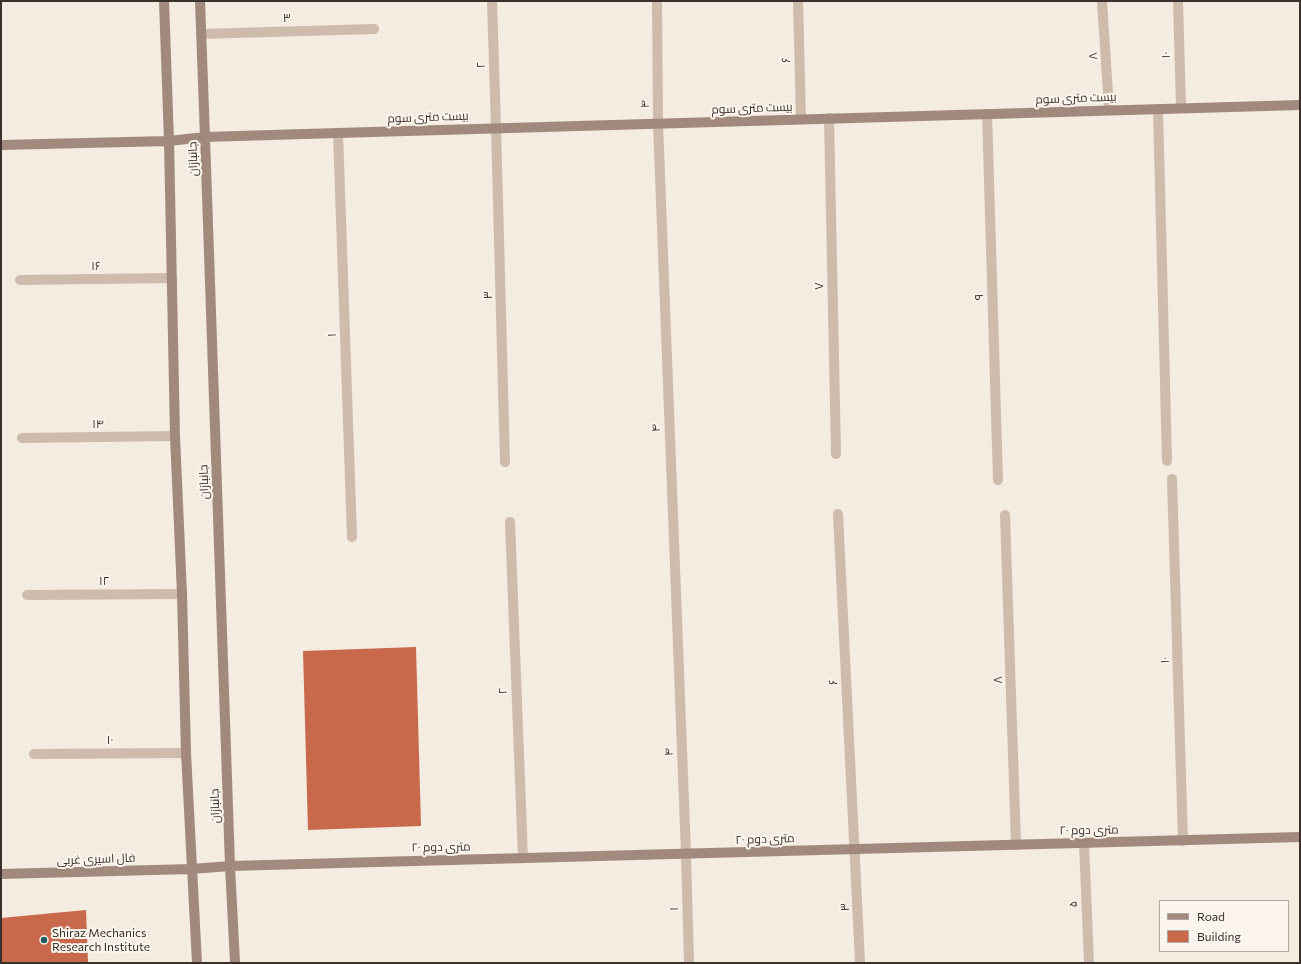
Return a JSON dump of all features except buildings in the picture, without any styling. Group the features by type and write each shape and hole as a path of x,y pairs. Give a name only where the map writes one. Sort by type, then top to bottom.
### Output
{"street":[{"name":"جانبازان","path":"164,1 169,140 175,436 182,594 186,753 197,963"},
{"name":"جانبازان","path":"200,1 230,866 235,963"},
{"name":"۲","path":"492,1 496,128"},
{"name":"۴","path":"656,1 658,123 686,854"},
{"name":"۶","path":"798,1 801,119"},
{"name":"۸","path":"1102,1 1109,110"},
{"name":"۱۰","path":"1178,1 1181,108"},
{"name":"۳","path":"201,34 374,29"},
{"name":"بیست متری سوم","path":"1,145 658,123 1300,105"},
{"path":"1158,109 1167,461"},
{"name":"۹","path":"987,114 998,480"},
{"name":"۷","path":"829,118 836,454"},
{"name":"۳","path":"496,128 505,462"},
{"name":"۱","path":"338,133 352,537"},
{"name":"۱۶","path":"20,280 172,278"},
{"name":"۱۴","path":"22,438 175,436"},
{"name":"۱۰","path":"1172,479 1183,841"},
{"name":"۶","path":"838,514 855,849"},
{"name":"۸","path":"1005,515 1016,845"},
{"name":"۲","path":"510,522 523,858"},
{"name":"۱۲","path":"28,595 182,594"},
{"name":"۱۰","path":"34,754 186,753"},
{"name":"۲۰ متری دوم","path":"192,869 230,866 1300,837"},
{"name":"۵","path":"1084,843 1089,963"},
{"name":"۳","path":"855,849 860,963"},
{"name":"۱","path":"686,854 689,963"},
{"name":"فال اسیری غربی","path":"1,874 192,869"}],"place":[{"name":"Shiraz Mechanics Research Institute","path":"44,940"}]}
